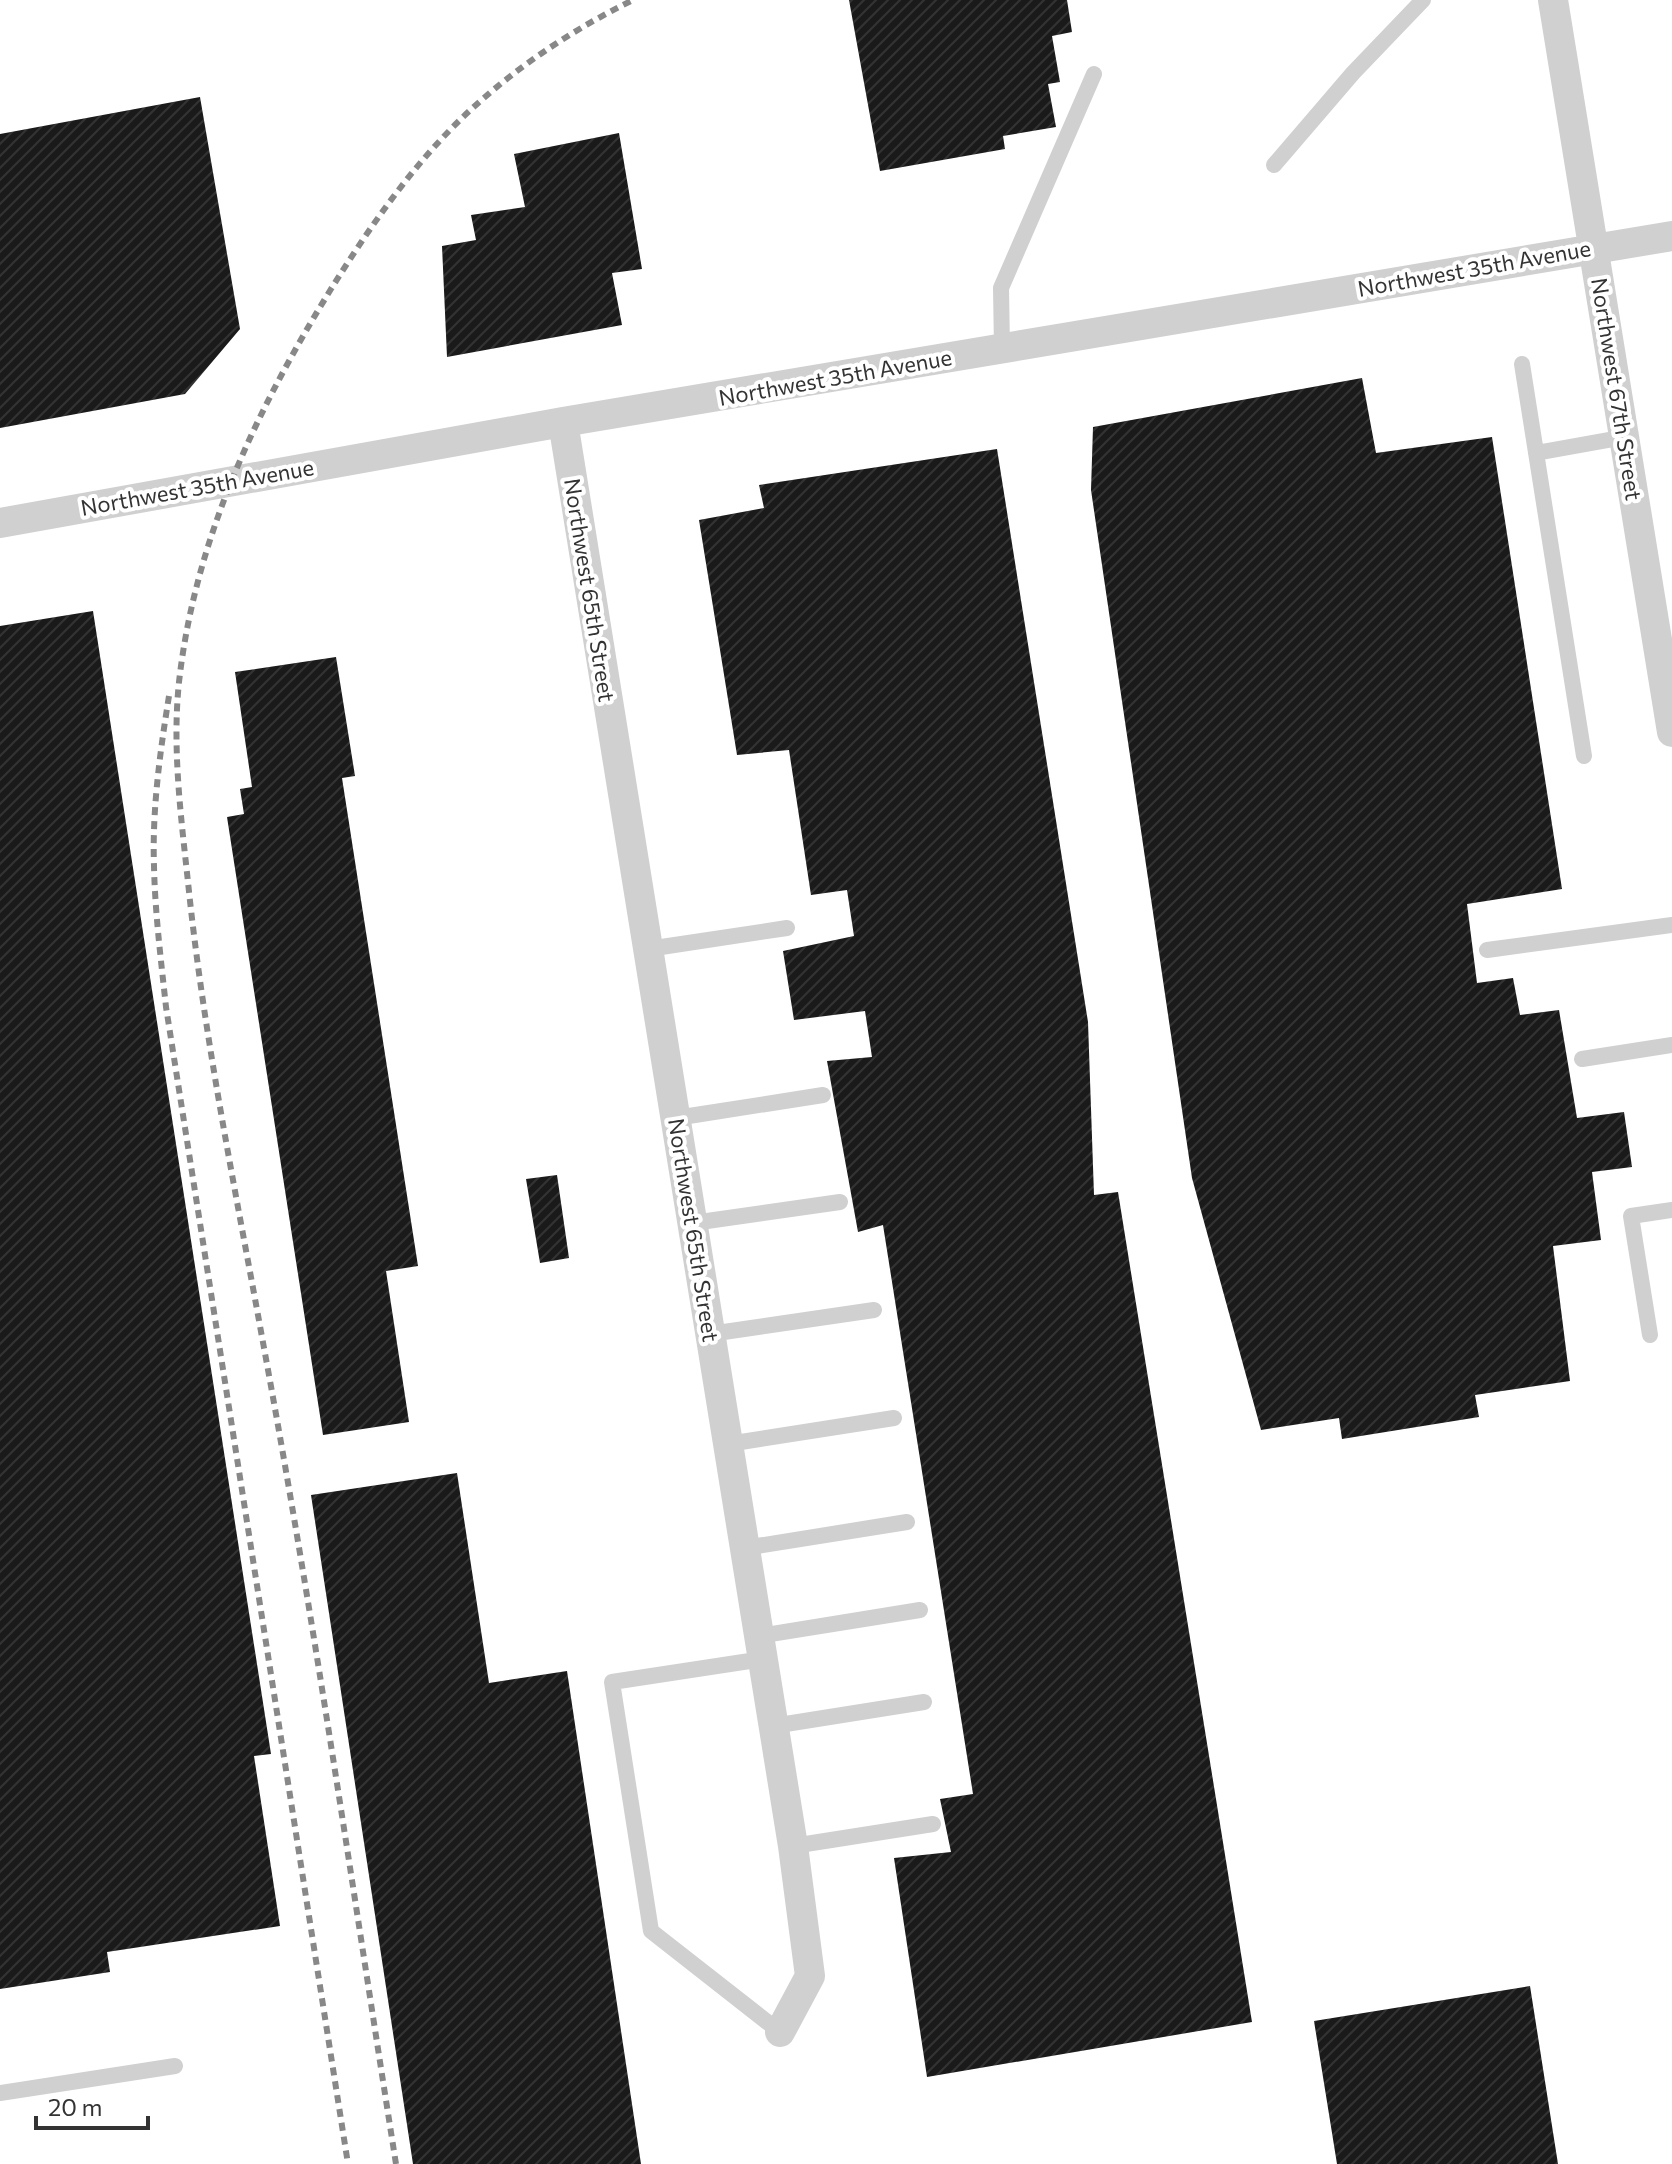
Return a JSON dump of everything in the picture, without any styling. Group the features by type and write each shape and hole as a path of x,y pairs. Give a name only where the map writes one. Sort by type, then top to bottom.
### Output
{"street":[{"name":"Northwest 67th Street","path":"1553,0 1672,732"},
{"name":"Northwest 35th Avenue","path":"0,523 563,422 1672,236"},
{"name":"Northwest 65th Street","path":"563,422 793,1846 810,1976 780,2032"}],"lane":[{"path":"1274,165 1353,73 1423,0"},
{"path":"1002,349 1001,288 1094,74"},
{"path":"1522,364 1584,756"},
{"path":"1536,453 1625,437"},
{"path":"1487,950 1672,925"},
{"path":"648,949 787,928"},
{"path":"1582,1059 1672,1045"},
{"path":"676,1118 823,1095"},
{"path":"693,1223 840,1202"},
{"path":"1650,1335 1631,1216 1672,1210"},
{"path":"710,1334 874,1310"},
{"path":"728,1444 894,1418"},
{"path":"745,1548 907,1522"},
{"path":"780,2032 651,1931 612,1682 920,1610"},
{"path":"773,1726 924,1702"},
{"path":"793,1846 933,1824"},
{"path":"0,2093 175,2066"}],"building":[{"path":"849,0 1067,0 1072,32 1052,36 1060,82 1048,84 1056,127 1003,136 1005,149 880,171"},
{"path":"200,97 240,329 185,394 0,428 0,134"},
{"path":"619,133 642,269 612,273 622,325 447,357 442,246 476,240 471,215 525,207 514,154"},
{"path":"1362,378 1376,453 1492,437 1562,889 1467,904 1477,983 1513,978 1520,1015 1559,1010 1577,1118 1624,1112 1632,1167 1592,1172 1601,1240 1553,1246 1570,1381 1475,1395 1479,1417 1342,1439 1339,1418 1261,1430 1192,1178 1091,490 1093,427"},
{"path":"997,449 1088,1022 1094,1195 1118,1192 1252,2022 927,2077 894,1858 951,1852 940,1799 973,1794 883,1225 858,1232 827,1061 872,1057 865,1011 794,1020 783,951 854,936 847,890 811,895 789,750 737,755 699,520 764,508 759,485"},
{"path":"93,611 271,1754 254,1756 280,1926 107,1952 110,1972 0,1989 0,626"},
{"path":"336,657 355,776 342,778 418,1266 386,1271 409,1422 323,1435 227,817 244,814 240,789 252,787 235,672"},
{"path":"557,1175 569,1258 540,1263 526,1179"},
{"path":"457,1473 489,1683 567,1671 641,2164 413,2164 311,1495"},
{"path":"1530,1986 1558,2164 1337,2164 1314,2021"}],"railway":[{"path":"396,2164 300,1552 203,999 178,782 176,732 179,682 199,577 233,478 278,382 364,237 420,163 485,97 556,44 633,0"},
{"path":"169,696 154,824 157,919 166,1007 348,2164"}]}
